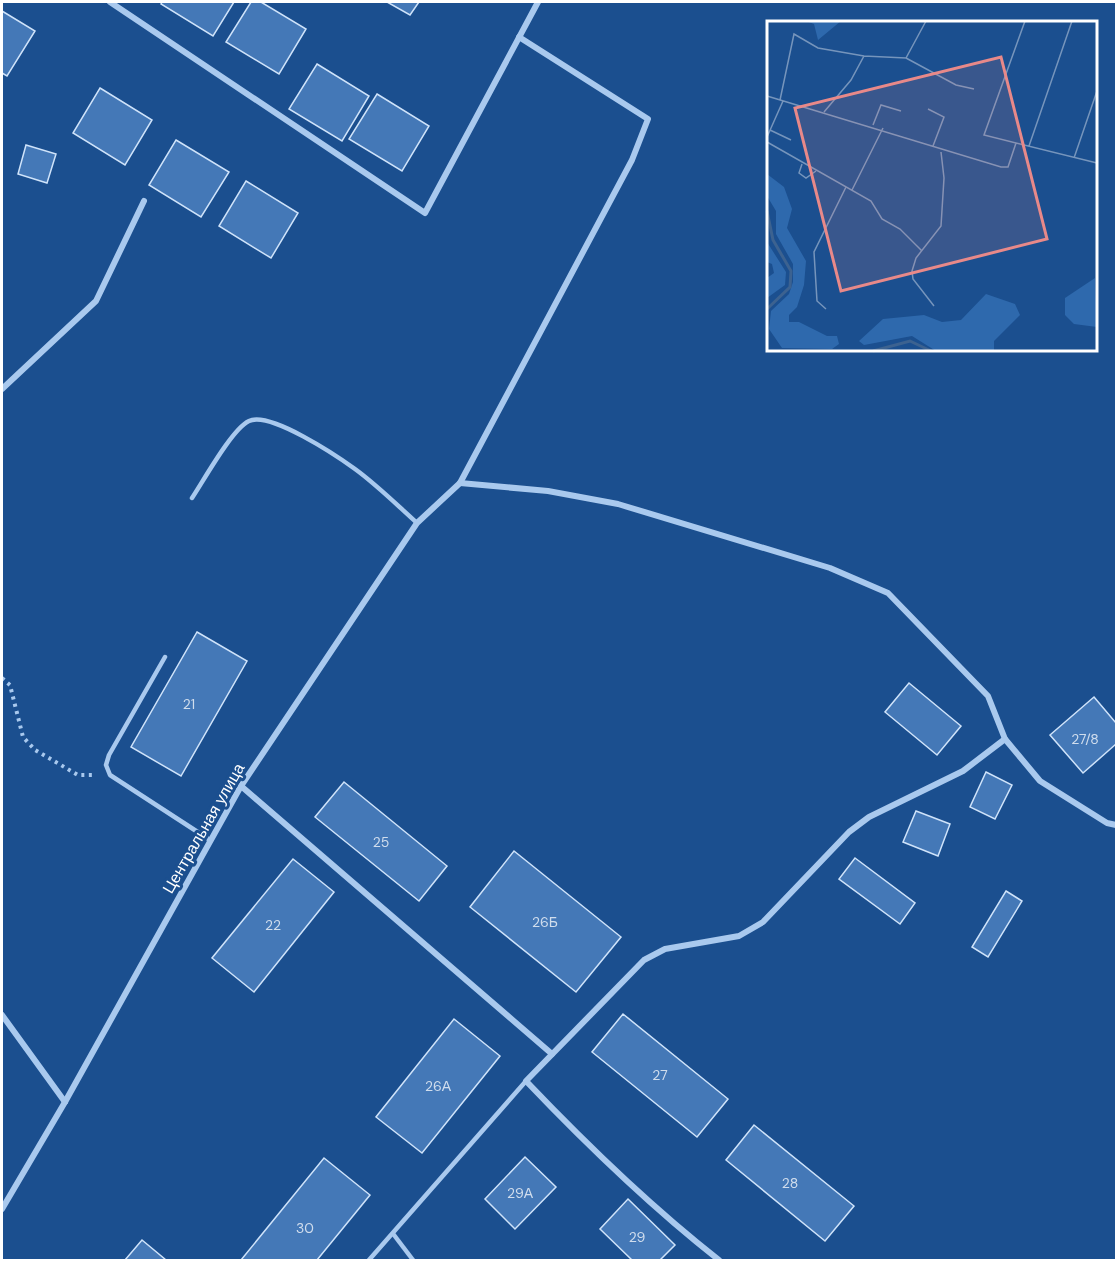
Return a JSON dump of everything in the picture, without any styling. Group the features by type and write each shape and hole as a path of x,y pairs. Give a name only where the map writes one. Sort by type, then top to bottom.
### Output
{"street":[{"path":"110,2 425,213 538,2"},
{"name":"Центральная улица","path":"2,1209 65,1102 241,786 417,523 460,483 632,160 648,120 519,37"},
{"path":"2,389 96,301 144,201"},
{"path":"460,483 548,491 618,504 830,568 888,593 988,696 1005,739 1040,782 1107,824 1116,825"},
{"path":"719,1260 679,1229 629,1183 526,1081 644,960 664,949 739,936 763,922 849,832 869,817 963,771 1005,739"},
{"path":"241,786 552,1054"},
{"path":"2,1016 65,1102"}],"lane":[{"path":"192,498 239,428 251,420 262,419 290,429 356,470 417,523"},
{"path":"165,657 109,754 106,765 110,775 210,840"},
{"path":"369,1260 394,1235 526,1081"},
{"path":"394,1235 414,1260"}],"path":[{"path":"2,678 9,685 23,737 35,750 78,775 110,775"}],"building":[{"path":"162,2 234,2 213,36 161,4"},
{"path":"251,2 261,2 306,29 279,74 226,42"},
{"path":"387,2 419,2 410,15"},
{"path":"2,11 35,31 7,76 2,73"},
{"path":"317,64 369,96 342,141 289,109"},
{"path":"100,88 152,120 125,165 73,133"},
{"path":"377,94 429,126 402,171 349,139"},
{"path":"176,140 229,172 201,217 149,185"},
{"path":"26,145 56,154 47,183 18,174"},
{"path":"246,181 298,213 271,258 219,226"},
{"path":"197,632 247,661 181,776 131,747"},
{"path":"909,683 961,726 937,755 885,712"},
{"path":"1094,697 1116,723 1116,744 1083,773 1050,735"},
{"path":"986,772 1012,785 995,819 970,807"},
{"path":"344,782 447,866 419,901 315,817"},
{"path":"916,811 950,824 938,856 903,842"},
{"path":"514,851 621,937 576,992 470,907"},
{"path":"855,858 915,903 900,924 839,879"},
{"path":"293,859 334,892 254,992 212,958"},
{"path":"1006,891 1022,901 988,957 972,947"},
{"path":"623,1014 728,1099 697,1137 592,1052"},
{"path":"454,1019 500,1056 422,1153 376,1117"},
{"path":"754,1125 854,1206 825,1241 726,1160"},
{"path":"525,1157 556,1187 515,1229 485,1199"},
{"path":"324,1158 370,1195 317,1260 241,1260"},
{"path":"628,1199 675,1245 660,1260 632,1260 600,1229"},
{"path":"142,1240 166,1260 125,1260"}]}
